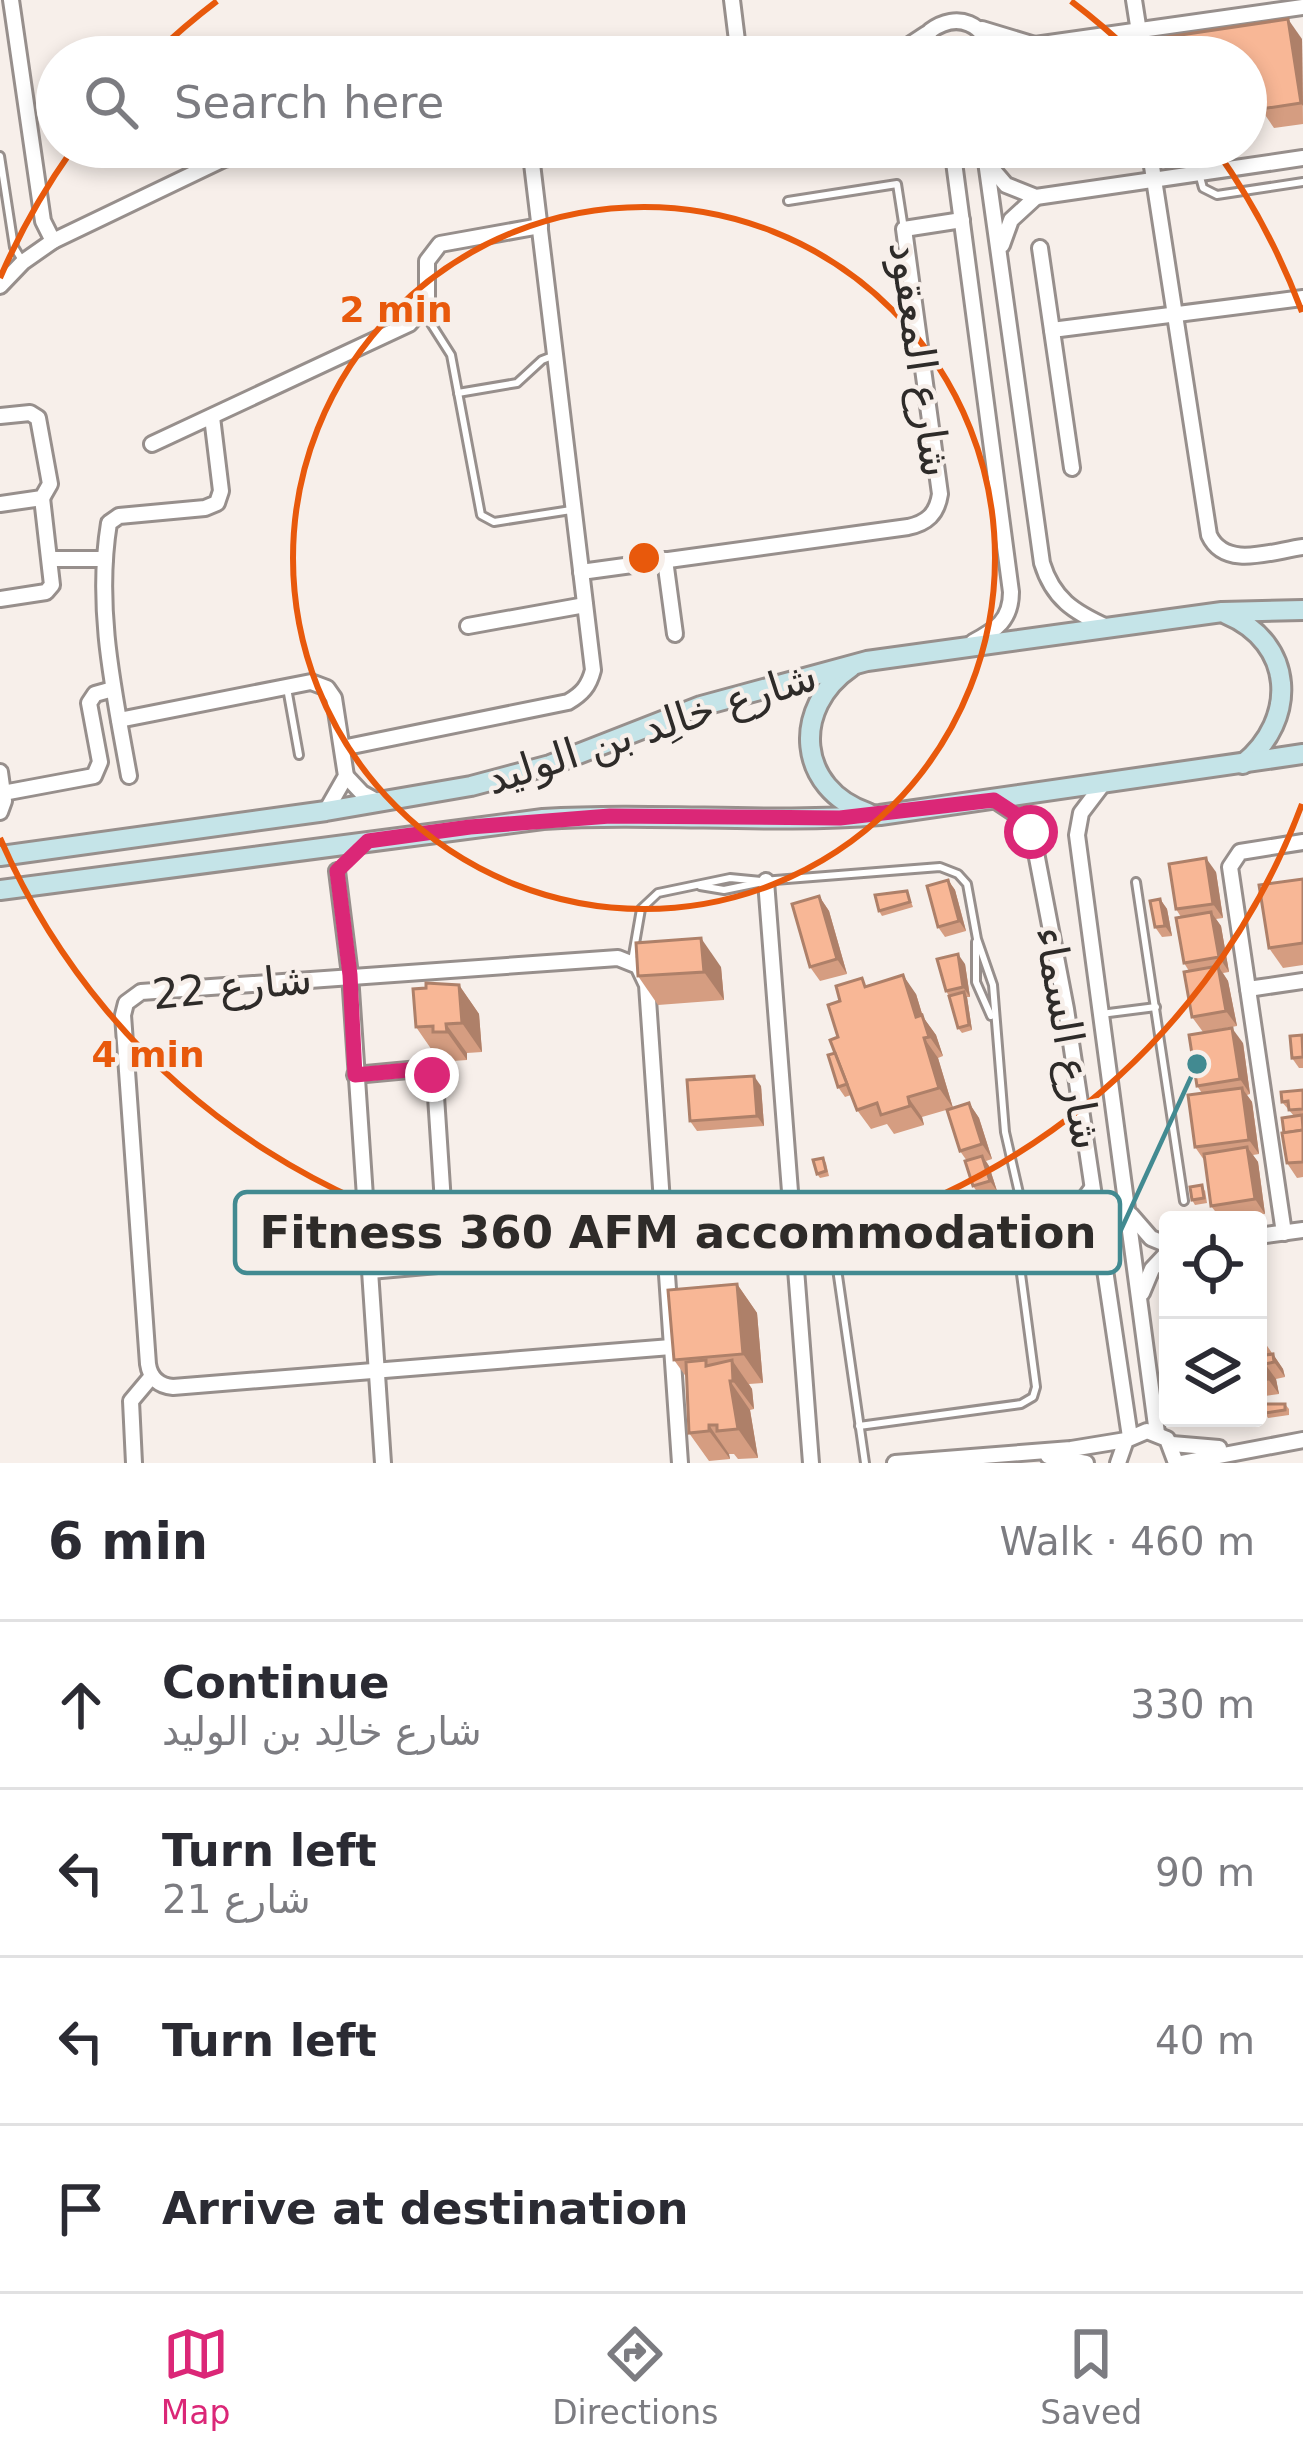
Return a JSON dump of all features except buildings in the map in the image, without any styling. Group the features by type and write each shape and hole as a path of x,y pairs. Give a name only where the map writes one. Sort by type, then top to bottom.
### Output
{"street":[{"path":"732,0 736,36"},
{"path":"1134,0 1135,36"},
{"path":"8,8 44,221 53,241"},
{"path":"1104,36 1303,8"},
{"path":"922,36 956,20 1006,36"},
{"path":"976,27 984,36"},
{"path":"928,36 930,31"},
{"path":"1267,163 1303,158"},
{"path":"0,286 53,241 205,168"},
{"path":"342,748 577,697 593,670 533,168"},
{"path":"955,168 1011,592 1008,612 999,626 969,645"},
{"path":"987,168 1042,563 1063,602 1107,627"},
{"path":"994,168 1006,185 1036,197 1234,168"},
{"path":"1152,168 1213,544 1231,556 1303,547"},
{"path":"1000,251 1011,220 1036,197"},
{"path":"904,229 962,220"},
{"path":"152,444 399,331 423,311 430,296 427,261 434,248 540,226"},
{"name":"شارع المعقود","path":"581,572 908,527 934,513 940,494 904,229"},
{"path":"1040,248 1072,468"},
{"path":"1052,330 1303,298"},
{"path":"0,416 30,413 40,422 50,484 42,498 52,581 49,591 0,599"},
{"path":"128,776 105,626 108,528 115,517 217,503 221,490 212,417"},
{"path":"0,504 42,498"},
{"path":"50,559 105,559"},
{"path":"665,560 675,634"},
{"path":"468,626 585,605"},
{"name":"شارع خالِد بن الوليد","path":"0,856 326,812 512,776 717,701 867,661 1222,612 1303,610"},
{"path":"1222,612 1239,619 1268,645 1281,681 1282,700 1270,736 1243,764"},
{"path":"867,661 850,668 823,692 810,726 810,744 813,761 832,792 846,804 880,815"},
{"path":"119,720 311,682 327,688 334,698 346,776 380,803"},
{"path":"0,812 1,781 94,776 100,762 89,703 95,694 113,689"},
{"name":"شارع خالِد بن الوليد","path":"0,890 572,818 790,820 880,815 1303,754"},
{"path":"326,812 346,776"},
{"name":"شارع السماء","path":"1103,784 1081,813 1077,836 1157,1433"},
{"name":"شارع السماء","path":"994,800 1020,817 1034,842 1105,1257 1128,1438"},
{"path":"337,871 368,841"},
{"path":"1285,1233 1232,861 1246,850 1303,842"},
{"path":"307,849 337,871 350,975 383,1463"},
{"path":"764,881 811,1463"},
{"name":"شارع 22","path":"152,1376 124,1037 126,1003 141,992 350,975 618,958 632,962"},
{"path":"632,962 643,972 647,986 680,1463"},
{"path":"1248,989 1303,981"},
{"path":"355,1075 419,1069 435,1081 447,1264"},
{"path":"1127,1207 1141,1229 1159,1242"},
{"path":"1267,1235 1303,1230"},
{"path":"370,1271 664,1245"},
{"path":"1140,1304 1159,1260"},
{"path":"134,1463 129,1410 134,1394 152,1376 173,1387 671,1347"},
{"path":"895,1463 1031,1453 1128,1438 1138,1432 1157,1433 1172,1444 1242,1449"},
{"path":"1118,1463 1128,1438"},
{"path":"1172,1444 1179,1463 1303,1440"},
{"path":"1031,1453 1086,1463"}],"lane":[{"path":"0,156 14,247 23,262"},
{"path":"1199,173 1203,188 1211,194 1303,182"},
{"name":"شارع المعقود","path":"788,200 897,184 904,229"},
{"path":"423,311 448,347 484,519 494,522 574,510"},
{"path":"458,394 517,383 542,360 555,355"},
{"path":"286,687 299,755"},
{"path":"632,962 644,903 658,892 730,878 764,881 947,868 969,890 977,939 993,985 1005,1132 1027,1228"},
{"path":"1136,882 1184,1201"},
{"path":"977,939 976,982 993,1019"},
{"path":"1101,1014 1156,1006"},
{"path":"794,1260 1062,1222 1083,1196 1092,1175"},
{"path":"1062,1222 1105,1257"},
{"path":"445,1234 534,1228 543,1237 546,1256"},
{"path":"860,1426 1021,1404 1033,1397 1036,1387 1015,1229"},
{"path":"835,1255 865,1463"}],"place":[{"name":"Fitness 360 AFM accommodation","path":"1197,1064"}],"route":[{"path":"432,1075 419,1069 355,1075 350,975 337,871 368,841 543,819 809,820 994,800 1020,817 1031,832"}]}
